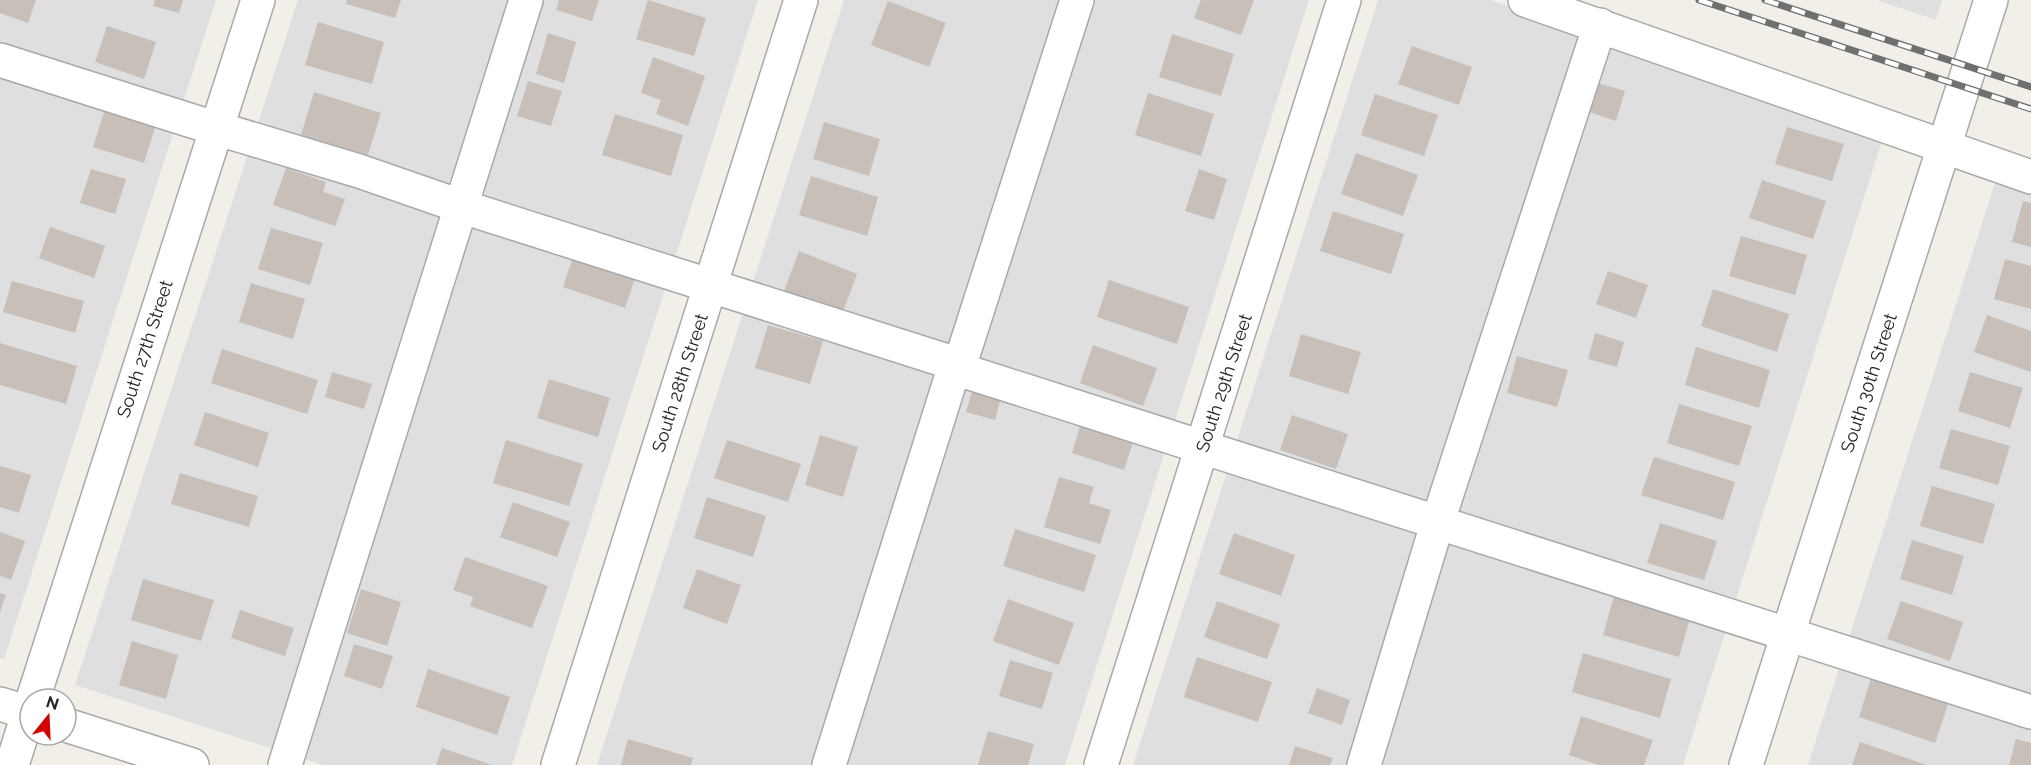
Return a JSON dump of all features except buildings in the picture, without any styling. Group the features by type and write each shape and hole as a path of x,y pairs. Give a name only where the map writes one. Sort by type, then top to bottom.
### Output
{"street":[{"name":"South 27th Street","path":"31,687 258,0"},
{"path":"285,765 526,0"},
{"name":"South 28th Street","path":"558,765 801,0"},
{"path":"829,765 951,378 963,355 1077,0"},
{"name":"South 29th Street","path":"1101,765 1344,0"},
{"path":"1525,0 2031,177"},
{"name":"South 30th Street","path":"1746,765 1991,0"},
{"path":"1364,765 1438,521 1600,25"},
{"path":"0,60 359,171 460,206 947,361 968,372 2031,712"},
{"path":"78,729 192,765"},
{"name":"South 27th Street","path":"12,765 18,736"}],"shaded area":[{"path":"0,0 216,0 4,659 0,658"},
{"path":"298,0 758,0 512,765 323,765 75,685"},
{"path":"844,0 1309,0 1065,765 597,765"},
{"path":"1378,0 1491,0 1881,144 1683,765 1133,765"},
{"path":"1876,0 1942,0 1936,20"},
{"path":"1995,183 2031,195 2031,765 1808,765"}],"railway":[{"path":"1699,0 2031,109"},
{"path":"1765,0 2031,87"}]}
